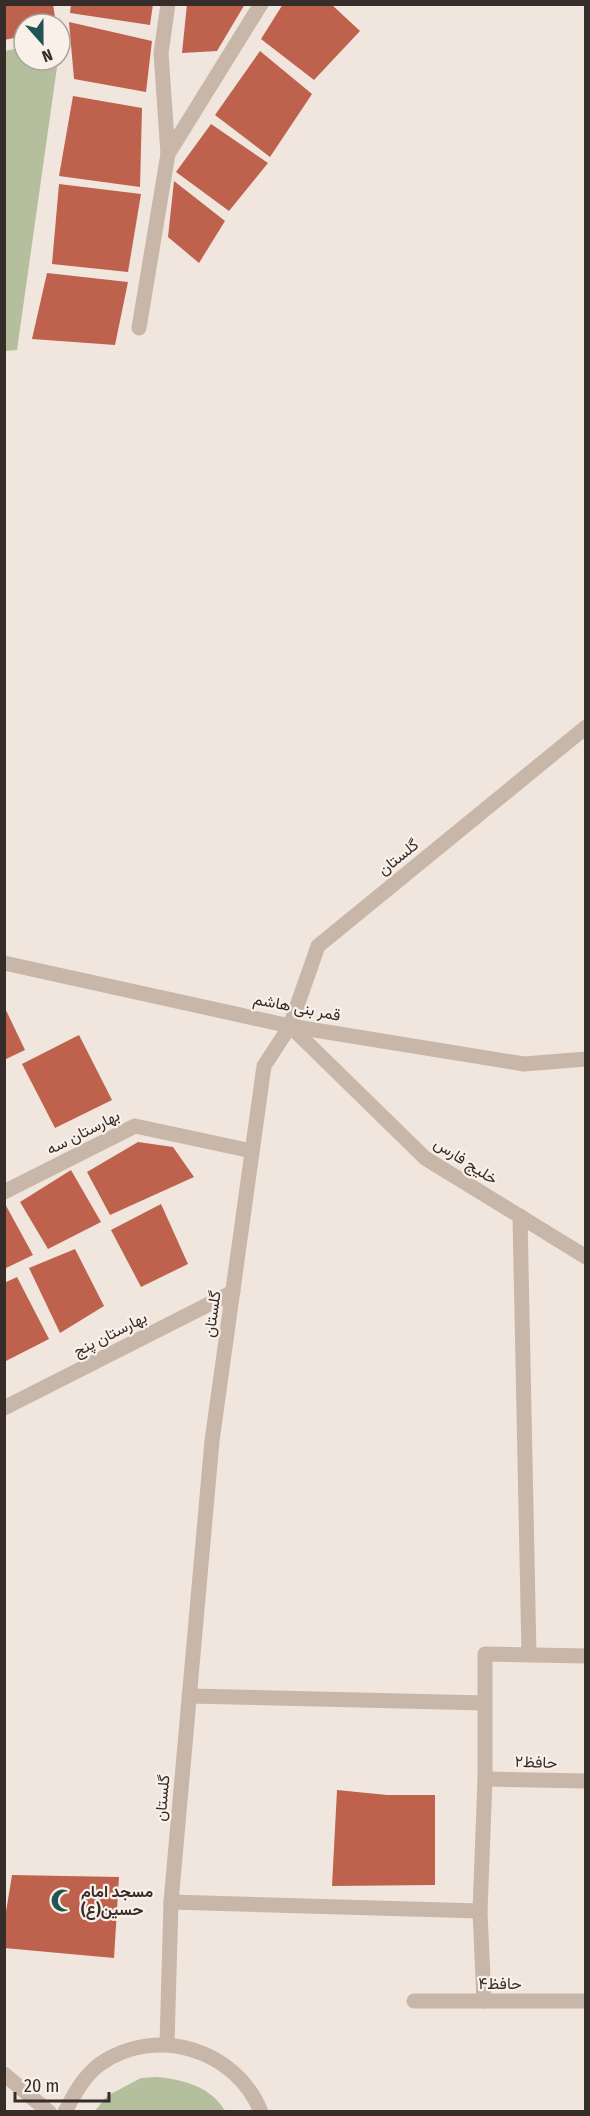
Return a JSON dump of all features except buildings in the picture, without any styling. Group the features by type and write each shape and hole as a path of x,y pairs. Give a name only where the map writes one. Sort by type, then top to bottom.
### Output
{"street":[{"path":"139,327 168,154 161,53 168,4"},
{"path":"168,154 261,4"},
{"name":"گلستان","path":"167,2044 171,1902 212,1441 264,1066 290,1026 318,946 585,727"},
{"name":"قمر بنی هاشم","path":"4,963 290,1026 524,1064 585,1059"},
{"name":"خلیج فارس","path":"290,1026 425,1158 585,1257"},
{"name":"بهارستان سه","path":"4,1192 135,1126 252,1151"},
{"path":"520,1216 529,1654"},
{"name":"بهارستان پنج","path":"4,1408 233,1292"},
{"path":"484,2001 480,1911 485,1779 485,1653 585,1656"},
{"path":"189,1696 485,1703"},
{"name":"حافظ۲","path":"485,1779 585,1781"},
{"path":"171,1902 480,1911"},
{"name":"حافظ۴","path":"414,2001 585,2001"},
{"path":"65,2112 76,2090 100,2064 132,2049 167,2044 202,2051 232,2069 255,2096 261,2112"},
{"path":"4,2074 49,2112"}],"green space":[{"path":"12,50 12,72 56,72 17,350 5,351 5,51"},
{"path":"157,2077 186,2082 204,2090 219,2102 225,2111 95,2111 107,2096 141,2078"}],"place":[{"name":"مسجد امام حسین(ع)","path":"63,1900"}]}
